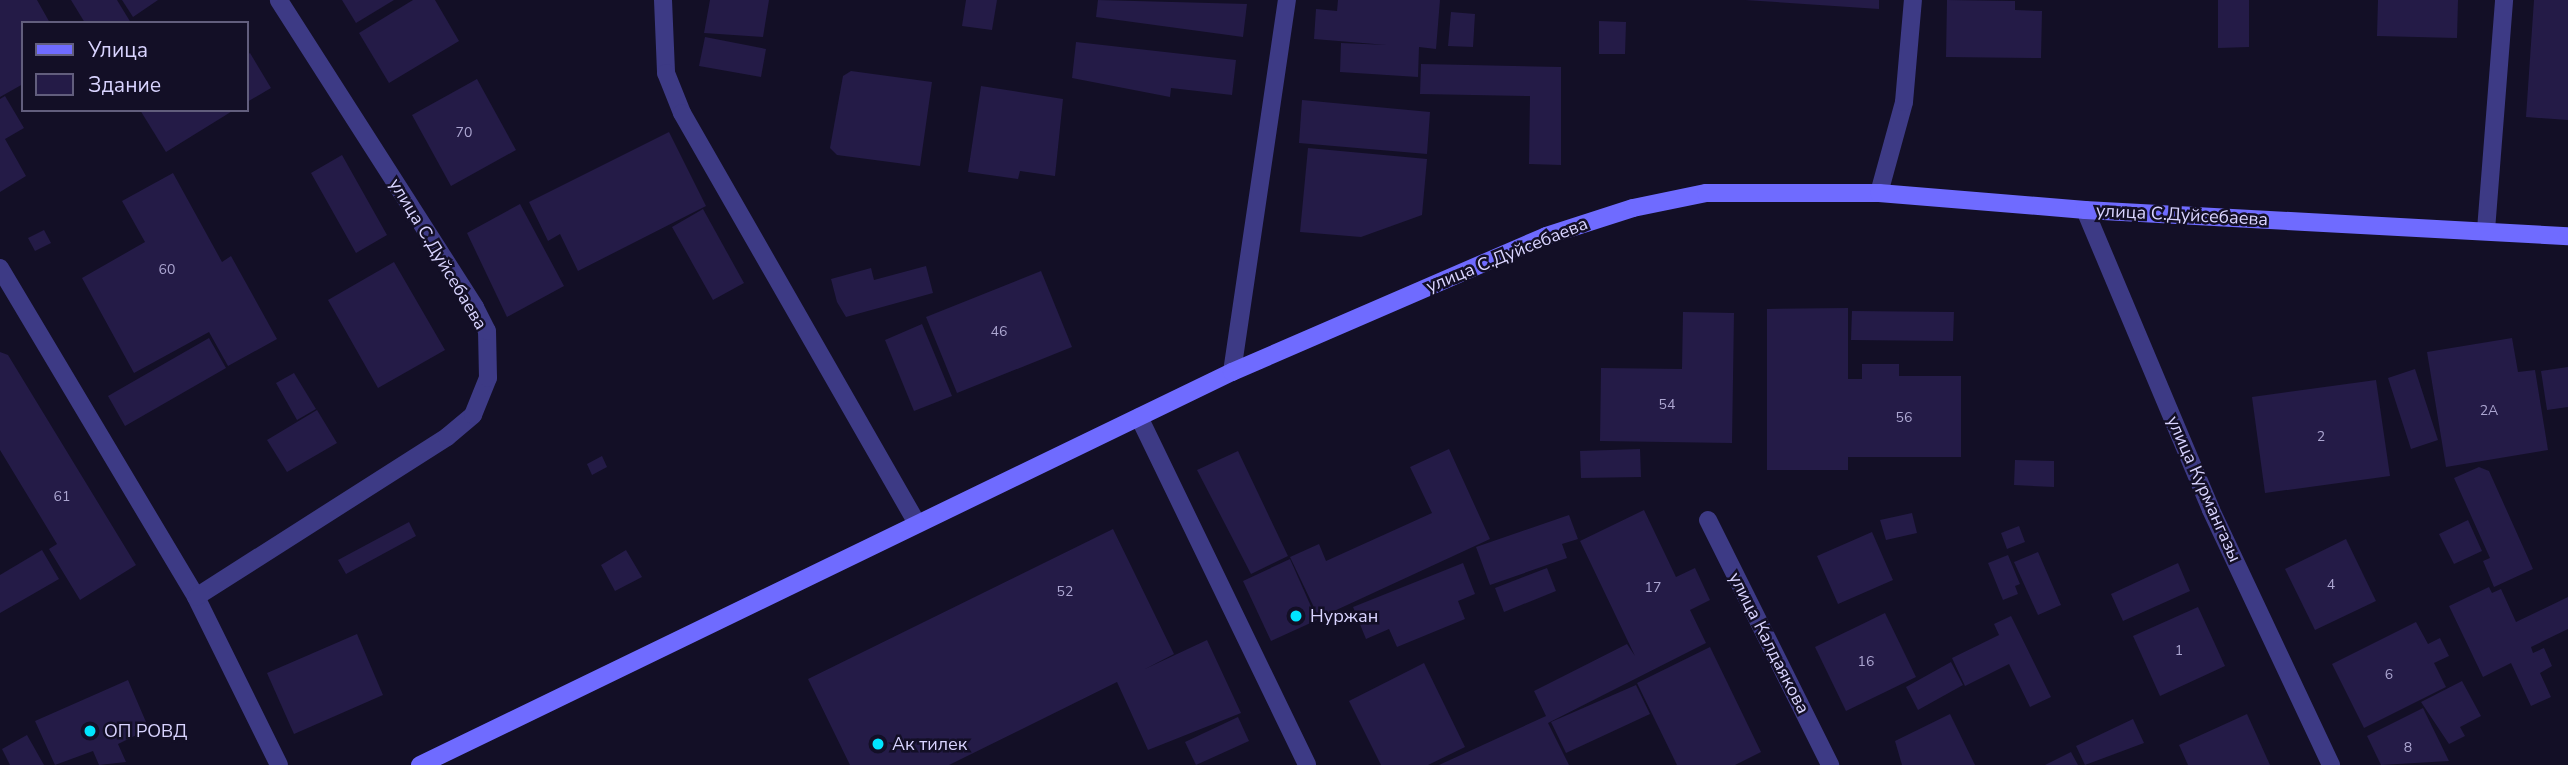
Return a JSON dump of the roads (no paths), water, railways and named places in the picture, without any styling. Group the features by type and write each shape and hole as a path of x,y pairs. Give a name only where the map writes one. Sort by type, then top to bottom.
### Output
{"street":[{"name":"улица С.Дуйсебаева","path":"196,597 447,437 472,415 488,378 487,331 475,307 279,0"},
{"path":"663,0 666,73 682,113 916,521"},
{"path":"1232,372 1287,0"},
{"path":"1880,192 1904,102 1913,0"},
{"path":"2486,230 2504,0"},
{"name":"улица С.Дуйсебаева","path":"420,765 916,521 1232,372 1545,236 1633,208 1706,193 1880,192 2085,210 2568,236"},
{"name":"улица Курмангазы","path":"2085,210 2211,510 2331,765"},
{"path":"0,268 196,597 279,765"},
{"path":"1139,417 1307,765"},
{"name":"улица Калдаякова","path":"1708,520 1830,765"}],"place":[{"name":"Нуржан","path":"1296,616"},
{"name":"ОП РОВД","path":"90,731"},
{"name":"Ак тилек","path":"878,744"}]}
